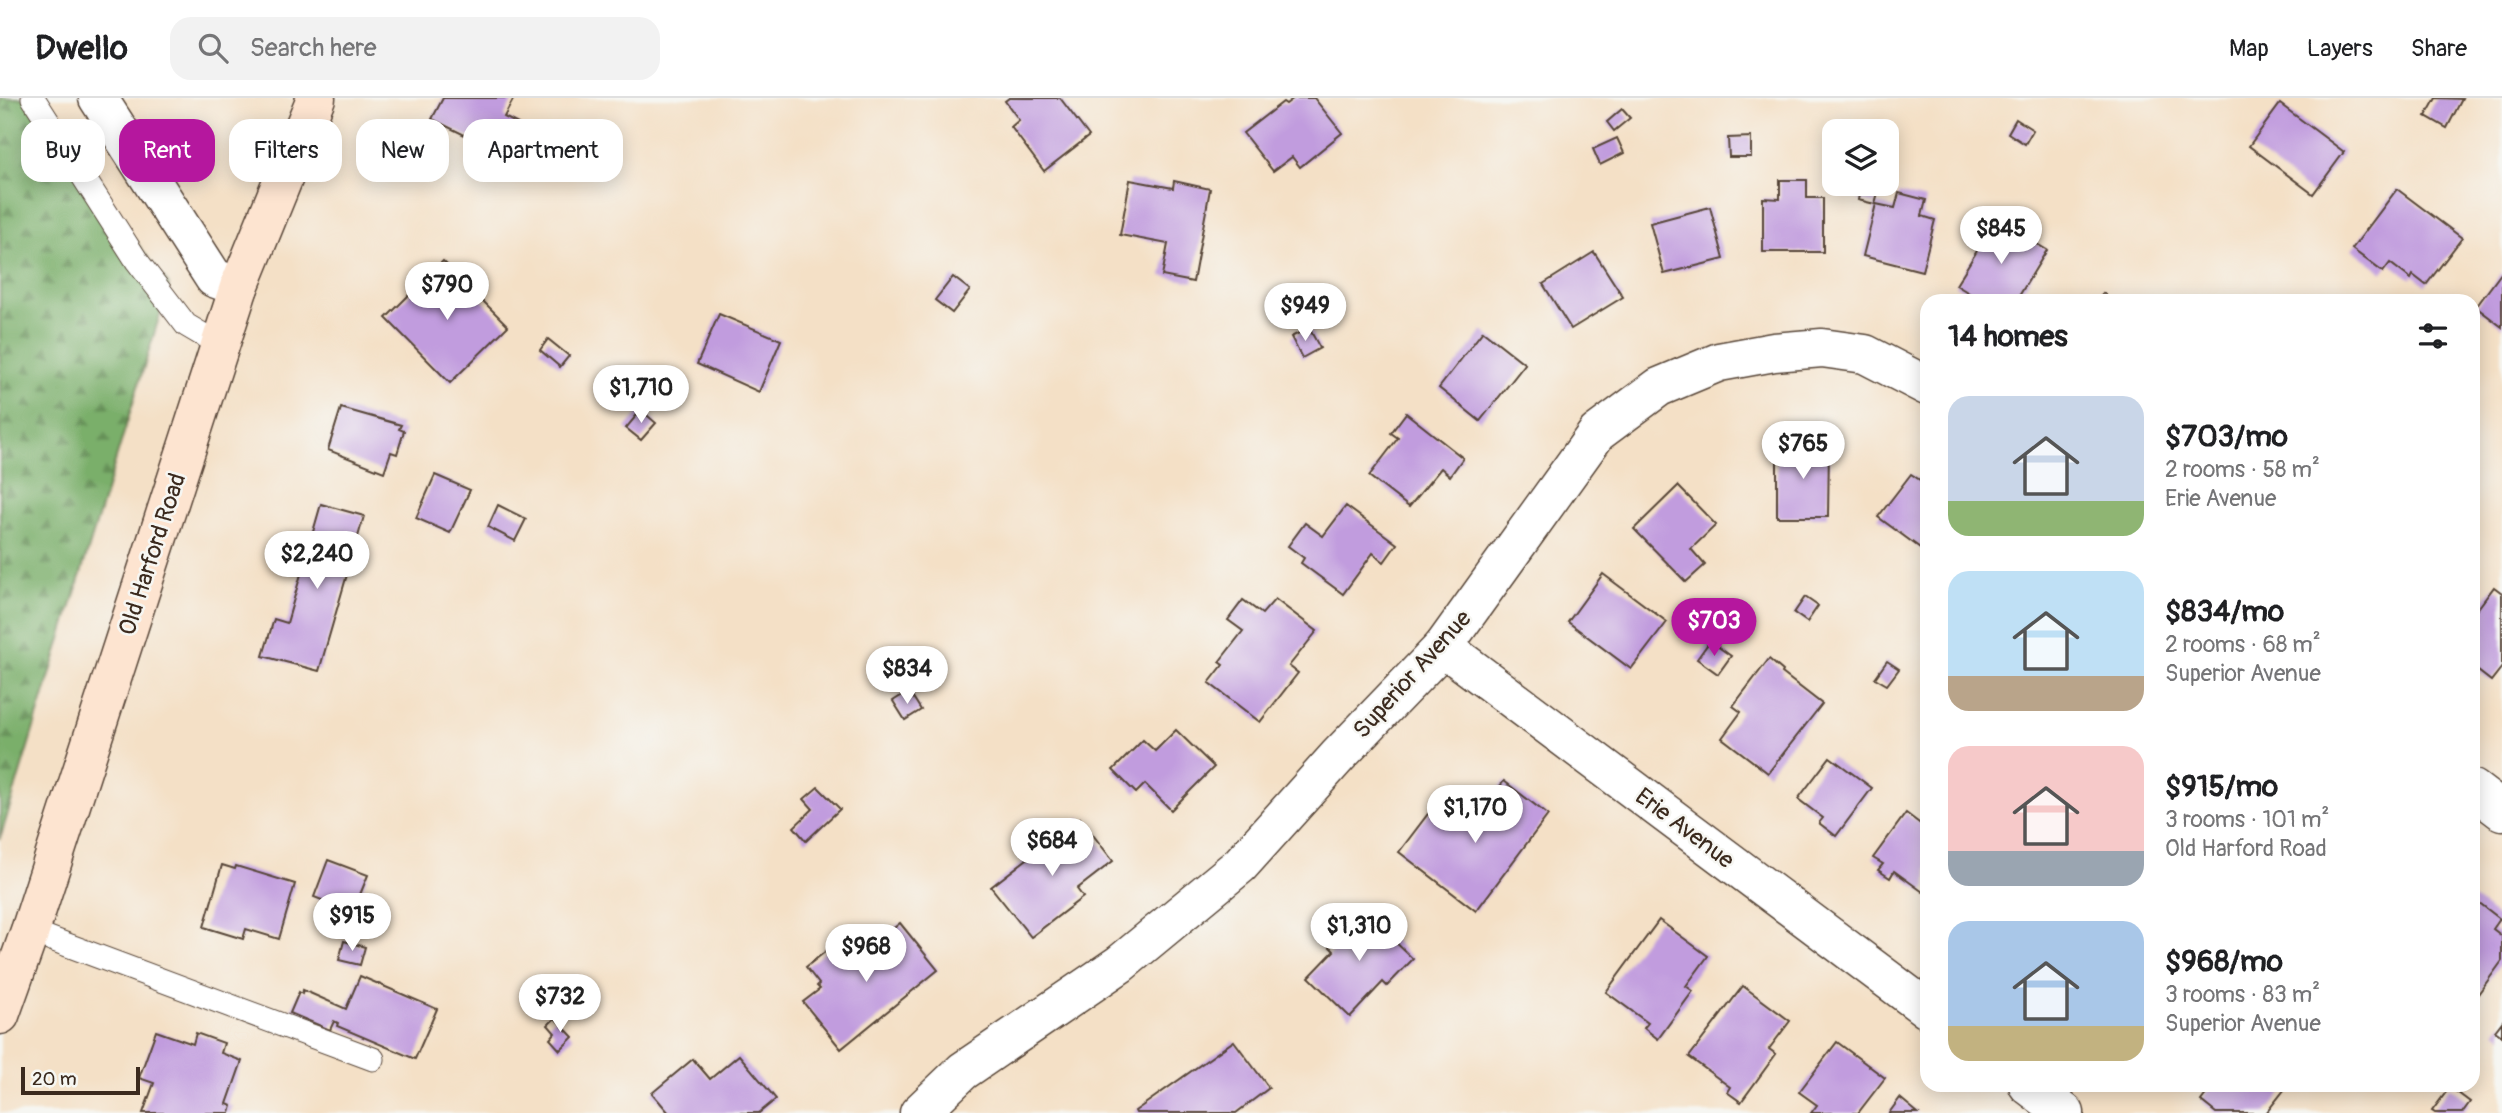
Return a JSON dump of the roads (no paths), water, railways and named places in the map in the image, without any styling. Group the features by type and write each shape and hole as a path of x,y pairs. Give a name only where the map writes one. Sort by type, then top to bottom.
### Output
{"street":[{"path":"98,98 214,278 239,287"},
{"name":"Old Harford Road","path":"0,1015 30,931 239,287 316,98"},
{"name":"Superior Avenue","path":"919,1113 963,1071 1120,964 1240,865 1338,756 1443,647 1597,433 1659,387 1719,362 1774,352 1822,348 1865,354 1920,382"},
{"name":"Erie Avenue","path":"1443,647 1920,1004"},
{"path":"2480,794 2502,811"},
{"path":"2037,1092 2065,1113"}],"lane":[{"path":"33,98 137,261 186,325 220,345"},
{"path":"30,931 373,1059"}]}
